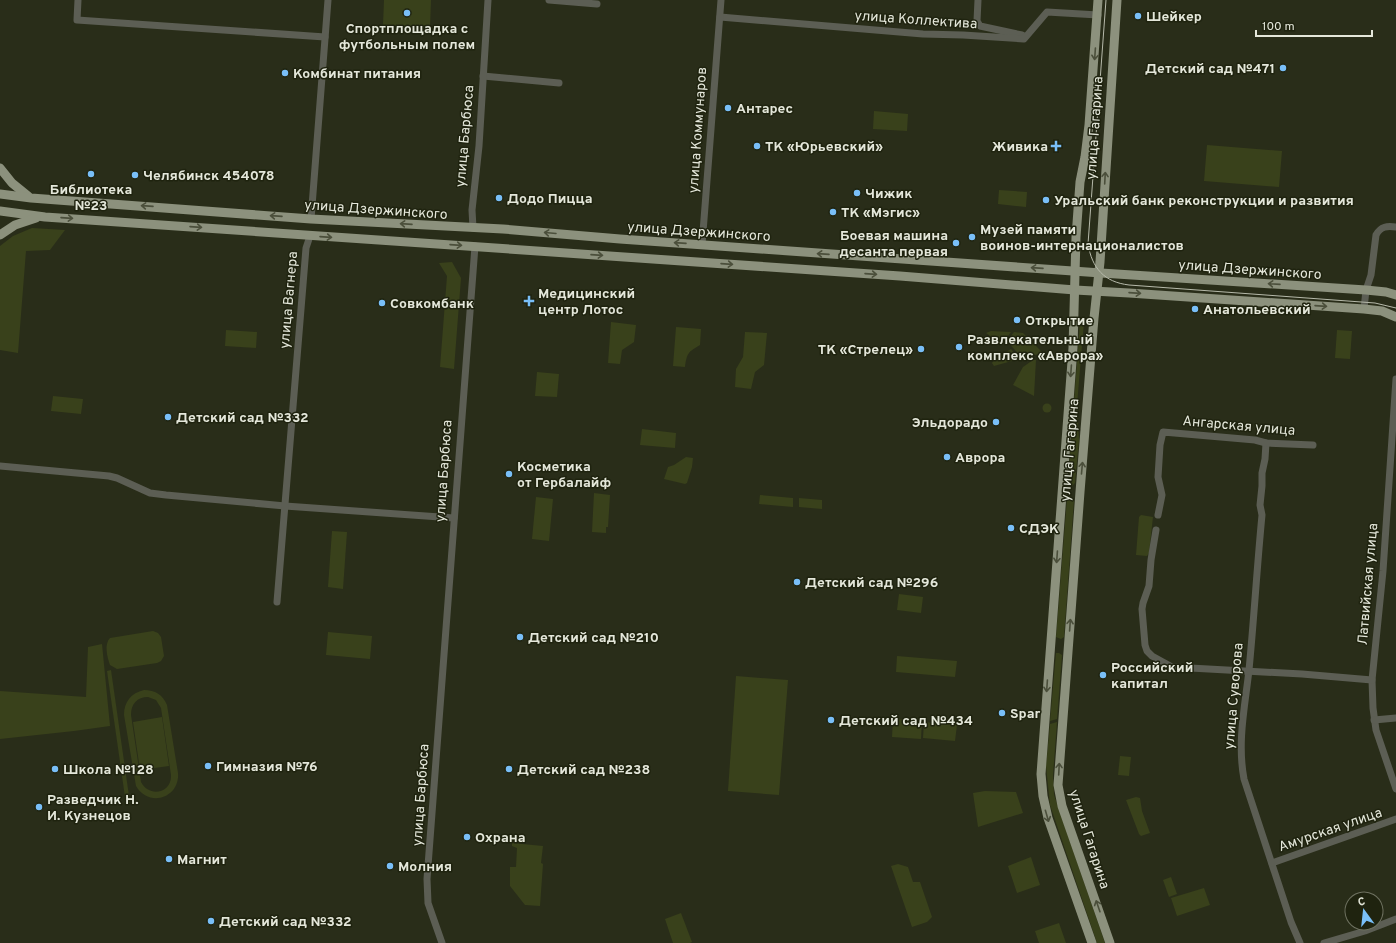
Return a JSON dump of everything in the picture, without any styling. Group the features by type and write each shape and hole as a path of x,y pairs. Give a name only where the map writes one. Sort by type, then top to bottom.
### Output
{"main road":[{"name":"улица Гагарина","path":"1092,943 1048,818 1043,796 1041,764 1073,348 1080,182 1089,124 1098,0"},
{"name":"улица Гагарина","path":"1110,943 1064,811 1059,792 1059,766 1096,292 1099,273 1117,0"},
{"path":"0,168 16,187 31,198"},
{"name":"улица Дзержинского","path":"0,194 31,198 311,219 503,230 1076,272 1366,290 1386,292 1396,295"},
{"path":"0,211 45,217 796,268 1096,292 1364,309 1382,311 1395,315"},
{"path":"0,235 20,222 45,217"},
{"name":"улица Вагнера","path":"310,236 311,219"},
{"name":"улица Барбюса","path":"473,228 474,246"},
{"name":"улица Коммунаров","path":"699,262 702,245"},
{"path":"796,268 797,252"},
{"path":"1062,491 1080,492"},
{"path":"1050,646 1068,647"}],"street":[{"path":"78,0 76,20 325,37"},
{"name":"улица Вагнера","path":"311,219 328,0"},
{"name":"улица Барбюса","path":"473,228 472,210 479,146 488,0"},
{"path":"549,0 597,4"},
{"name":"улица Коммунаров","path":"702,245 721,0"},
{"path":"978,0 977,21 980,26 1026,36 1047,12 1098,15"},
{"name":"улица Коллектива","path":"720,17 923,34 1024,39 1026,36"},
{"path":"483,76 559,83"},
{"path":"1364,309 1366,290 1371,275 1376,235 1379,230 1386,226 1396,227"},
{"name":"улица Вагнера","path":"277,602 306,248 310,236"},
{"name":"улица Барбюса","path":"442,943 428,903 427,885 474,246"},
{"name":"Латвийская улица","path":"1396,379 1383,571 1372,680 1374,720 1379,741 1396,789"},
{"name":"Ангарская улица","path":"1158,515 1162,495 1158,477 1160,445 1163,432 1255,440 1266,443 1313,444"},
{"name":"улица Суворова","path":"1266,443 1262,473 1260,505 1262,515 1249,671 1242,729 1242,764 1244,778 1291,922 1300,943"},
{"path":"0,466 109,476 150,492 166,495 285,506 454,518"},
{"path":"1156,530 1151,560 1149,586 1142,603 1145,645 1147,651 1152,656 1172,667 1302,674 1372,680"},
{"path":"1374,720 1396,718"},
{"name":"Амурская улица","path":"1272,863 1396,819"},
{"path":"1324,943 1365,931 1396,919"}],"green space":[{"name":"Спортплощадка с футбольным полем","path":"384,0 431,0 430,28 383,25"},
{"path":"874,111 908,114 907,131 873,129"},
{"path":"1207,145 1282,151 1279,187 1204,181"},
{"path":"999,190 1027,192 1026,207 998,204"},
{"path":"32,228 65,230 50,250 26,251 18,353 0,350 0,246 13,236"},
{"path":"452,262 461,278 454,369 440,367 447,276 439,263"},
{"path":"611,322 636,325 634,342 622,350 620,364 608,363"},
{"path":"1080,322 1084,322 1077,405 1079,440 1075,483 1072,486 1068,483"},
{"path":"676,327 701,329 700,345 689,353 686,359 685,367 673,366"},
{"path":"226,330 257,332 256,348 225,346"},
{"path":"1337,330 1352,331 1350,359 1335,358"},
{"path":"991,331 1011,332 1006,339 999,342 986,333"},
{"path":"745,332 767,333 764,365 755,372 751,389 735,387 736,369 743,357"},
{"path":"1014,332 1023,333 1043,353 1022,358 1007,341"},
{"path":"1011,349 1019,359 994,366 992,363 999,353 1003,354"},
{"path":"1033,360 1036,360 1034,396 1013,385 1023,367"},
{"path":"537,372 559,374 557,397 535,396"},
{"path":"53,396 83,399 81,414 51,411"},
{"path":"1047,403 1052,408 1047,413 1042,408"},
{"path":"642,429 676,433 675,448 640,445"},
{"path":"686,457 693,458 687,483 685,484 664,479 668,467"},
{"path":"594,493 610,495 608,527 606,527 606,533 592,532"},
{"path":"760,495 793,498 793,507 759,504"},
{"path":"536,497 553,499 549,541 532,539"},
{"path":"1072,497 1074,500 1064,637 1061,639 1056,637 1067,499"},
{"path":"799,498 822,500 822,509 799,507"},
{"path":"1141,515 1153,517 1149,553 1147,556 1136,555 1139,517"},
{"path":"332,531 347,532 343,589 328,587"},
{"path":"899,594 923,597 921,613 897,610"},
{"path":"153,631 158,633 161,637 164,656 161,661 157,663 117,669 110,665 107,655 107,644 110,638"},
{"path":"328,632 372,636 370,659 326,655"},
{"path":"102,644 110,726 0,739 0,691 86,697 88,647"},
{"path":"1056,653 1062,655 1057,719 1050,721"},
{"path":"897,656 957,661 955,677 896,672"},
{"path":"111,670 130,803 126,804 107,671"},
{"path":"736,676 788,680 779,795 728,791"},
{"path":"144,690 155,692 163,698 167,705 178,773 177,782 174,789 163,797 148,797 136,786 124,710 129,699 139,691","holes":["148,697 156,700 161,708 171,775 168,786 154,792 145,787 141,782 131,711 133,704 141,698"]},
{"path":"162,717 169,766 140,770 133,722"},
{"path":"893,719 922,721 921,739 892,737"},
{"path":"924,722 957,725 955,741 923,738"},
{"path":"1057,722 1053,775 1054,795 1105,943 1097,943 1050,805 1046,766 1050,724"},
{"path":"1120,756 1131,757 1129,776 1118,775"},
{"path":"985,791 1016,792 1023,813 978,827 973,793"},
{"path":"1136,797 1140,798 1142,811 1150,833 1141,836 1126,800"},
{"path":"512,843 543,846 540,906 525,905 510,886 510,867 516,867 517,848 512,846"},
{"path":"1031,857 1040,885 1017,893 1008,866"},
{"path":"898,864 908,867 913,882 920,882 932,917 927,922 912,927 891,866"},
{"path":"1171,877 1177,894 1169,897 1163,880"},
{"path":"1204,888 1210,905 1177,916 1171,898"},
{"path":"681,913 692,942 690,943 673,943 665,919"},
{"path":"1059,923 1066,943 1039,943 1035,931"}],"tram line":[{"path":"1106,0 1088,244 1096,267 1106,277 1113,281 1129,285 1375,303 1396,308"}],"place":[{"name":"Спортплощадка с футбольным полем","path":"407,13"},
{"name":"Шейкер","path":"1138,16"},
{"name":"Детский сад №471","path":"1283,68"},
{"name":"Комбинат питания","path":"285,73"},
{"name":"Антарес","path":"728,108"},
{"name":"ТК «Юрьевский»","path":"757,146"},
{"name":"Живика","path":"1056,146"},
{"name":"Библиотека №23","path":"91,174"},
{"name":"Челябинск 454078","path":"135,175"},
{"name":"Чижик","path":"857,193"},
{"name":"Додо Пицца","path":"499,198"},
{"name":"Уральский банк реконструкции и развития","path":"1046,200"},
{"name":"ТК «Мэгис»","path":"833,212"},
{"name":"Музей памяти воинов-интернационалистов","path":"972,237"},
{"name":"Боевая машина десанта первая","path":"956,243"},
{"name":"Медицинский центр Лотос","path":"529,301"},
{"name":"Совкомбанк","path":"382,303"},
{"name":"Анатольевский","path":"1195,309"},
{"name":"Открытие","path":"1017,320"},
{"name":"Развлекательный комплекс «Аврора»","path":"959,347"},
{"name":"ТК «Стрелец»","path":"921,349"},
{"name":"Детский cад №332","path":"168,417"},
{"name":"Эльдорадо","path":"996,422"},
{"name":"Аврора","path":"947,457"},
{"name":"Косметика от Гербалайф","path":"509,474"},
{"name":"СДЭК","path":"1011,528"},
{"name":"Детский сад №296","path":"797,582"},
{"name":"Детский сад №210","path":"520,637"},
{"name":"Российский капитал","path":"1103,675"},
{"name":"Spar","path":"1002,713"},
{"name":"Детский сад №434","path":"831,720"},
{"name":"Гимназия №76","path":"208,766"},
{"name":"Школа №128","path":"55,769"},
{"name":"Детский сад №238","path":"509,769"},
{"name":"Разведчик Н. И. Кузнецов","path":"39,807"},
{"name":"Охрана","path":"467,837"},
{"name":"Магнит","path":"169,859"},
{"name":"Молния","path":"390,866"},
{"name":"Детский сад №332","path":"211,921"}]}
